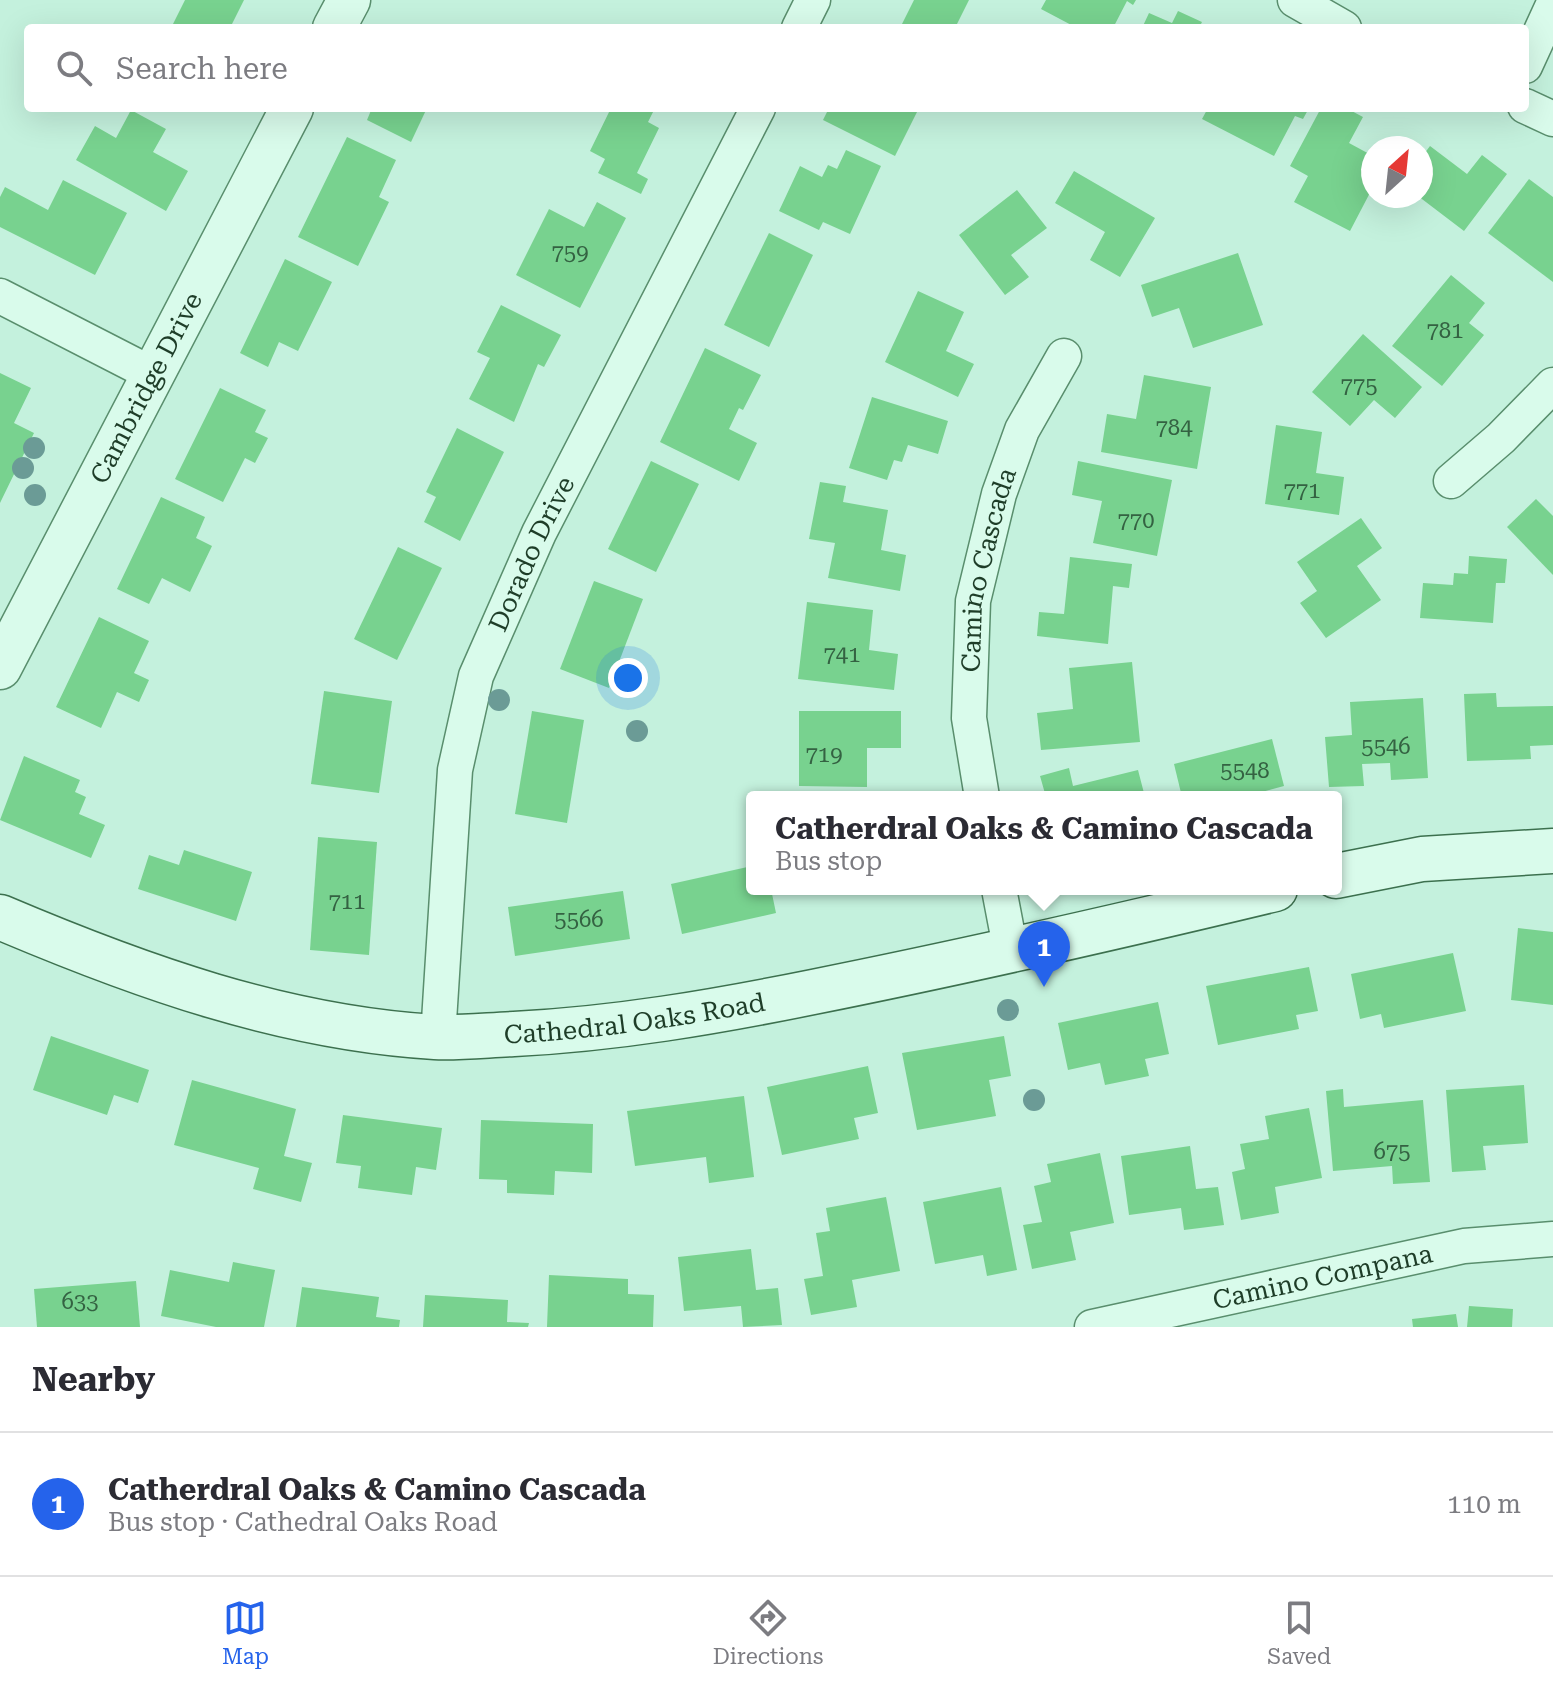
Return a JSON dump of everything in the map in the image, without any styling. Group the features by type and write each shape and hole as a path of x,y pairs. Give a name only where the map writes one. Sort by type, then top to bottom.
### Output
{"main road":[{"path":"1342,875 1422,859 1553,851"},
{"name":"Cathedral Oaks Road","path":"0,917 87,953 249,1008 438,1037 657,1021 1011,952 1250,895"}],"street":[{"path":"336,24 349,0"},
{"path":"801,24 813,0"},
{"path":"1295,0 1337,24"},
{"path":"1529,57 1553,5"},
{"path":"1529,108 1553,119"},
{"name":"Cambridge Drive","path":"0,668 290,112"},
{"name":"Dorado Drive","path":"438,1037 455,770 476,676 539,533 756,112"},
{"path":"0,296 152,374"},
{"name":"Camino Cascada","path":"981,791 969,718 973,601 999,494 1022,430 1064,356"},
{"path":"1451,481 1501,438 1553,385"},
{"path":"1000,895 1011,952"},
{"name":"Camino Compana","path":"1092,1327 1464,1246 1553,1239"}],"building":[{"path":"185,0 244,0 232,24 173,24"},
{"path":"914,0 969,0 957,24 902,24"},
{"path":"1046,0 1136,0 1133,5 1127,1 1115,24 1069,24 1041,9"},
{"path":"1178,11 1202,22 1144,24 1149,13 1172,23"},
{"path":"130,112 166,129 153,152 188,171 166,211 76,160 95,126 116,138"},
{"path":"370,112 425,112 411,142 367,120"},
{"path":"609,112 653,112 648,122 659,128 637,173 648,179 641,194 598,173 605,159 590,151"},
{"path":"827,112 917,112 895,156 823,120"},
{"path":"1206,112 1307,112 1303,119 1295,116 1274,156 1202,119"},
{"path":"1319,112 1354,112 1363,117 1349,143 1361,150 1362,208 1350,231 1294,202 1308,176 1290,166"},
{"path":"347,137 396,160 379,197 389,202 358,266 298,237"},
{"path":"1433,148 1467,174 1482,155 1507,174 1464,231 1433,207"},
{"path":"846,150 881,166 850,234 823,222 819,230 779,211 800,166 822,177 828,165 837,169"},
{"path":"1074,171 1155,218 1120,277 1090,260 1105,232 1055,203"},
{"path":"1529,179 1553,197 1553,282 1488,233"},
{"path":"63,180 127,213 95,275 0,227 0,197 5,187 48,210"},
{"path":"1017,190 1047,228 1011,255 1029,277 1005,295 959,235"},
{"path":"597,202 626,218 580,308 516,275 549,209 584,227"},
{"path":"769,233 813,255 769,347 724,325"},
{"path":"1238,253 1263,325 1193,348 1179,308 1152,317 1141,285"},
{"path":"285,259 332,282 298,351 279,342 268,367 240,353"},
{"path":"1451,275 1485,303 1469,323 1484,335 1442,386 1392,346"},
{"path":"918,291 964,312 946,351 974,364 958,397 885,362"},
{"path":"501,305 561,335 544,367 538,364 514,422 469,399 490,358 477,352"},
{"path":"1363,334 1422,387 1395,418 1374,400 1350,426 1312,392"},
{"path":"705,348 761,375 729,429 757,443 739,481 660,442"},
{"path":"0,373 31,388 14,423 34,433 0,503"},
{"path":"1144,375 1211,387 1197,469 1101,452 1107,414 1136,419"},
{"path":"220,388 266,410 255,432 268,438 255,463 245,458 223,502 175,479"},
{"path":"872,397 948,421 938,454 908,445 902,462 894,460 887,480 849,468"},
{"path":"1276,425 1322,432 1316,473 1344,477 1339,515 1265,504"},
{"path":"457,428 504,452 460,541 424,522 436,497 426,492"},
{"path":"651,461 699,484 656,572 608,549"},
{"path":"1078,461 1172,480 1157,556 1093,543 1102,501 1072,495"},
{"path":"820,482 846,486 843,502 888,510 881,550 906,555 900,591 828,578 835,543 809,539"},
{"path":"161,497 205,517 196,538 212,546 190,592 162,578 149,604 117,589"},
{"path":"1536,499 1553,516 1553,575 1507,527"},
{"path":"1361,518 1382,548 1357,566 1381,600 1326,638 1300,603 1317,591 1297,562"},
{"path":"398,547 442,568 397,660 354,639"},
{"path":"1469,556 1507,559 1505,583 1496,583 1493,623 1420,618 1423,583 1453,585 1454,573 1468,574"},
{"path":"1070,557 1132,564 1129,588 1113,586 1108,644 1037,636 1039,612 1064,614"},
{"path":"594,581 643,599 609,688 560,669"},
{"path":"807,602 873,610 869,650 898,654 894,690 798,679"},
{"path":"99,617 149,641 134,673 149,680 139,702 117,692 101,728 56,707"},
{"path":"1132,662 1140,742 1041,750 1037,713 1073,709 1069,668"},
{"path":"324,691 392,701 379,793 311,784"},
{"path":"1496,693 1497,707 1553,706 1553,745 1530,746 1531,759 1467,761 1464,694"},
{"path":"1423,698 1428,778 1391,780 1390,763 1362,764 1364,786 1329,787 1325,737 1352,735 1350,702"},
{"path":"532,711 584,720 567,823 515,814"},
{"path":"799,711 901,711 901,748 867,748 867,787 799,786"},
{"path":"1272,739 1284,786 1265,791 1181,791 1174,764"},
{"path":"24,756 80,780 75,792 86,797 79,814 105,825 91,858 0,820"},
{"path":"1069,768 1073,786 1138,770 1143,791 1044,791 1040,776"},
{"path":"318,837 377,842 369,955 310,950"},
{"path":"184,850 252,872 236,921 138,889 149,855 179,865"},
{"path":"746,867 746,895 772,895 776,913 682,934 671,884"},
{"path":"623,891 630,939 515,956 508,907"},
{"path":"1518,928 1553,932 1553,1005 1511,1000"},
{"path":"1453,953 1466,1011 1384,1028 1381,1014 1360,1019 1351,974"},
{"path":"1309,967 1318,1011 1296,1015 1299,1029 1218,1045 1206,986"},
{"path":"1158,1002 1169,1054 1145,1059 1149,1076 1105,1085 1100,1063 1068,1070 1058,1023"},
{"path":"51,1036 149,1070 138,1103 114,1095 107,1115 33,1090"},
{"path":"1004,1036 1011,1076 989,1080 996,1116 917,1130 902,1053"},
{"path":"868,1066 878,1113 854,1118 859,1139 782,1155 767,1087"},
{"path":"192,1080 296,1109 284,1156 312,1163 301,1202 253,1189 259,1168 174,1145"},
{"path":"1524,1085 1528,1143 1483,1146 1486,1170 1452,1172 1446,1090"},
{"path":"1343,1089 1344,1107 1423,1100 1430,1182 1393,1184 1392,1166 1333,1171 1326,1091"},
{"path":"744,1096 754,1177 709,1183 706,1157 635,1166 627,1111"},
{"path":"1309,1108 1322,1178 1275,1187 1279,1213 1241,1220 1232,1172 1245,1169 1240,1144 1269,1139 1265,1116"},
{"path":"343,1115 442,1128 436,1170 416,1167 412,1195 358,1188 361,1166 336,1163"},
{"path":"481,1120 593,1124 592,1173 555,1171 554,1195 507,1193 507,1180 479,1179"},
{"path":"1190,1146 1196,1189 1218,1187 1224,1225 1184,1230 1181,1208 1129,1215 1121,1156"},
{"path":"1100,1153 1114,1223 1070,1232 1076,1260 1032,1269 1023,1225 1042,1222 1034,1186 1051,1182 1047,1164"},
{"path":"1001,1187 1017,1270 987,1276 983,1255 935,1264 923,1202"},
{"path":"886,1197 900,1271 852,1280 857,1307 811,1315 804,1279 823,1276 816,1233 830,1231 826,1208"},
{"path":"751,1249 756,1290 778,1288 782,1325 743,1327 741,1306 684,1311 678,1257"},
{"path":"233,1262 275,1270 264,1327 216,1327 161,1316 170,1270 229,1282"},
{"path":"549,1275 628,1279 628,1294 654,1295 653,1327 547,1327"},
{"path":"136,1281 140,1327 37,1327 34,1289"},
{"path":"302,1287 379,1297 376,1317 400,1320 399,1327 296,1327"},
{"path":"425,1295 508,1300 507,1322 529,1323 528,1327 423,1327"},
{"path":"1469,1306 1513,1309 1512,1327 1467,1327"},
{"path":"1456,1314 1458,1327 1413,1327 1412,1319"}],"place":[{"name":"Catherdral Oaks & Camino Cascada","path":"1044,987"}]}
